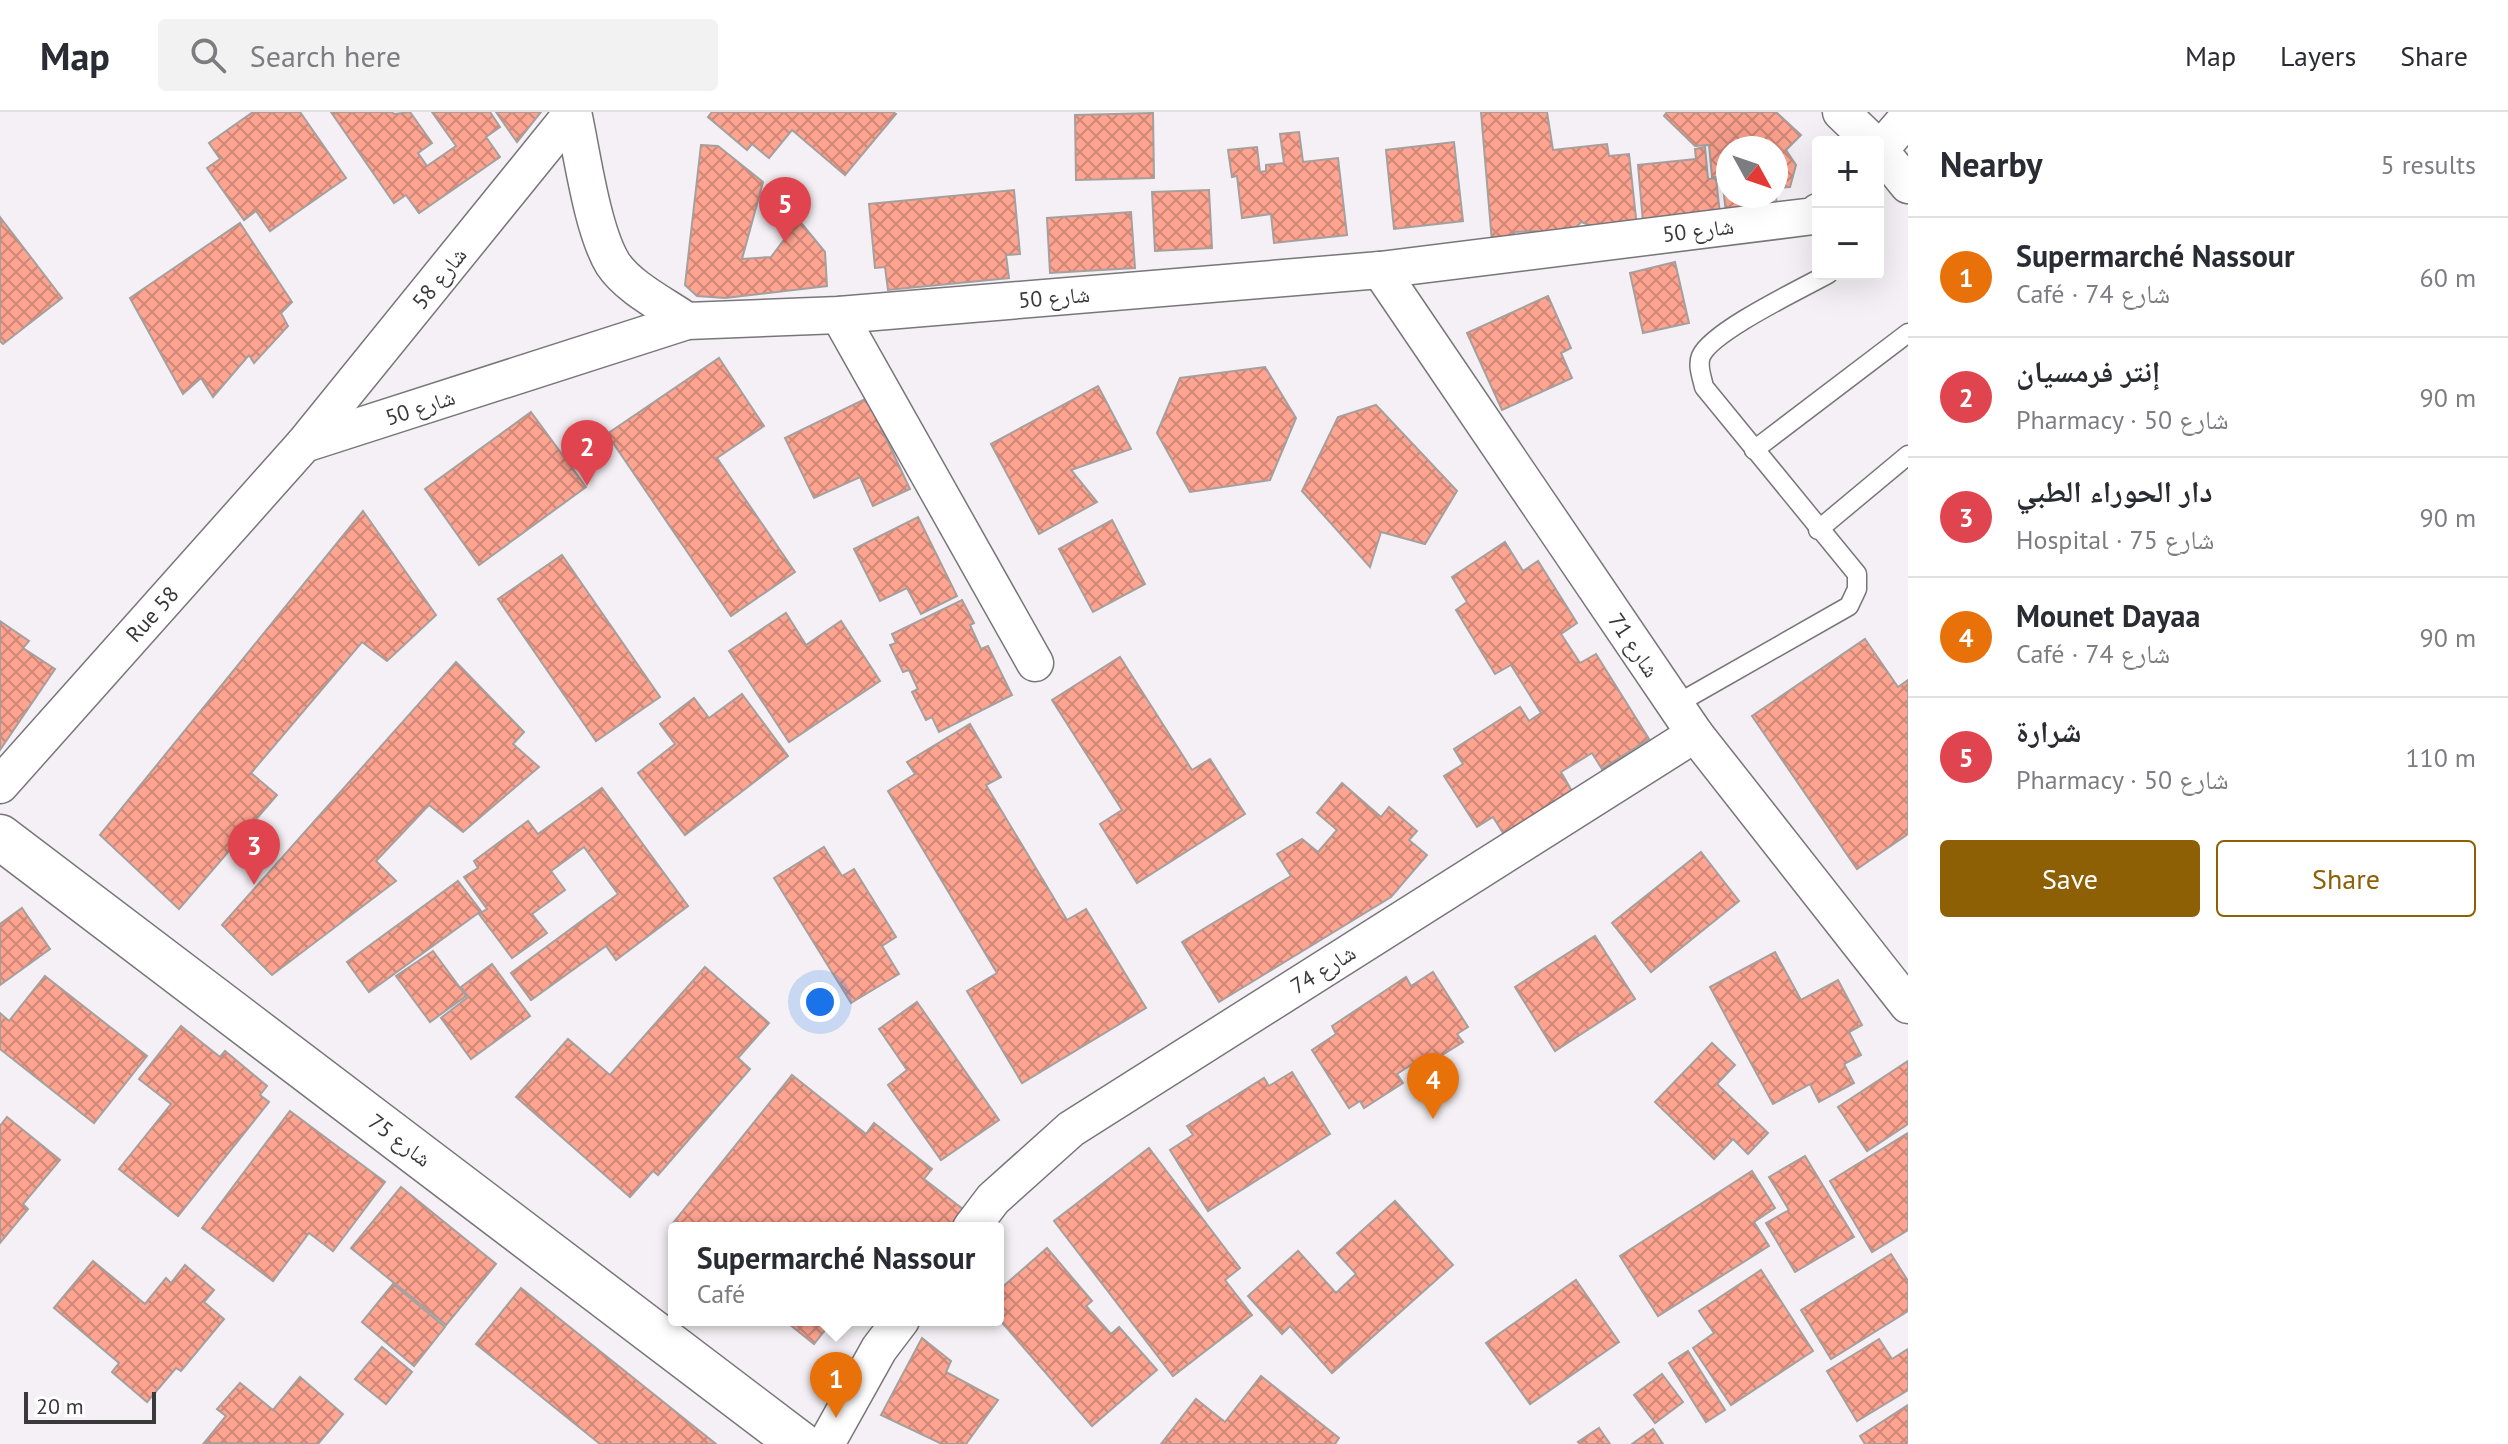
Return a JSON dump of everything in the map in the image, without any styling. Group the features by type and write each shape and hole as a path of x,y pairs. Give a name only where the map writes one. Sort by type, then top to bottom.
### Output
{"street":[{"path":"573,112 597,227 614,266 632,283 687,321"},
{"name":"شارع 58","path":"304,444 573,112"},
{"path":"1841,112 1865,136"},
{"path":"1884,141 1908,117"},
{"path":"1884,156 1908,185"},
{"name":"شارع 50","path":"304,444 687,321 839,315 1380,270 1812,216"},
{"name":"شارع 71","path":"1380,270 1685,720 1905,994"},
{"path":"839,315 1035,663"},
{"name":"Rue 58","path":"0,785 304,444"},
{"name":"شارع 74","path":"976,1222 993,1199 1071,1129 1685,720"},
{"name":"شارع 75","path":"0,837 800,1444"},
{"path":"826,1444 879,1349 896,1326"}],"lane":[{"path":"1685,720 1849,606 1857,589 1857,574 1704,387 1699,363 1702,353 1722,333 1817,280"},
{"path":"1754,450 1908,333"},
{"path":"1818,530 1908,455"}],"building":[{"path":"253,112 300,112 346,178 270,231 256,211 244,220 207,168 220,159 209,143"},
{"path":"331,112 410,112 432,143 418,153 427,166 456,146 432,112 490,112 500,127 486,137 500,157 419,213 406,195 394,203"},
{"path":"496,112 541,112 517,142"},
{"path":"712,112 896,114 845,175 792,130 769,158 752,144 747,150 708,117"},
{"path":"1481,112 1547,112 1553,150 1607,144 1609,156 1629,154 1637,227 1606,231 1581,222 1571,233 1543,236 1537,231 1514,232 1515,242 1492,242"},
{"path":"1667,112 1776,112 1801,135 1788,148 1788,136 1716,136 1716,177 1712,177 1709,145 1695,146 1664,116"},
{"path":"1153,113 1154,178 1076,180 1075,115"},
{"path":"1299,132 1303,162 1338,158 1347,235 1274,243 1271,214 1242,218 1237,176 1232,177 1228,150 1257,147 1260,172 1266,171 1266,165 1284,163 1280,134"},
{"path":"1454,142 1463,221 1394,229 1386,150"},
{"path":"701,145 718,146 763,182 742,259 771,257 799,220 825,252 827,286 725,298 697,296 685,285"},
{"path":"1705,147 1708,179 1716,178 1716,208 1719,208 1720,214 1643,222 1638,165 1696,159 1695,149"},
{"path":"1788,153 1796,165 1788,187"},
{"path":"1014,190 1020,254 1006,255 1009,278 888,290 885,267 875,268 869,204"},
{"path":"1209,190 1212,248 1155,251 1152,192"},
{"path":"1725,208 1777,208 1726,213"},
{"path":"1131,212 1135,268 1050,273 1047,218"},
{"path":"0,217 62,298 3,344 0,341"},
{"path":"240,223 292,302 281,313 288,326 254,363 249,355 213,397 201,378 183,394 130,298"},
{"path":"1675,262 1689,323 1643,333 1630,273"},
{"path":"1548,296 1571,348 1561,353 1572,378 1502,410 1467,333"},
{"path":"719,358 764,426 717,458 795,572 731,616 607,434"},
{"path":"1265,367 1296,418 1270,480 1190,492 1157,433 1180,378"},
{"path":"1098,386 1131,449 1071,470 1097,502 1039,534 991,444"},
{"path":"867,398 910,489 873,506 860,477 814,498 785,438"},
{"path":"1376,405 1457,491 1425,544 1381,532 1370,567 1302,491 1338,417"},
{"path":"531,412 586,487 479,565 425,489"},
{"path":"363,511 436,615 387,661 362,642 251,773 277,795 179,909 100,835"},
{"path":"918,517 957,596 921,614 907,588 880,601 854,549"},
{"path":"1112,520 1145,584 1093,612 1059,549"},
{"path":"1505,542 1523,571 1538,561 1577,623 1561,634 1580,663 1596,654 1649,739 1602,769 1592,753 1561,772 1573,793 1505,836 1493,817 1477,827 1444,776 1463,764 1454,749 1520,707 1529,721 1541,713 1511,665 1495,674 1456,610 1467,602 1452,577"},
{"path":"562,555 660,697 596,741 498,599"},
{"path":"962,600 974,623 970,625 981,649 988,646 1012,695 939,732 932,717 926,720 912,692 918,689 909,670 903,672 890,645 896,643 892,634"},
{"path":"786,613 806,645 841,621 880,681 789,742 729,651"},
{"path":"0,621 29,641 23,648 55,669 0,750"},
{"path":"1865,639 1898,687 1908,680 1908,834 1857,869 1752,716"},
{"path":"1120,657 1192,770 1210,759 1245,814 1137,883 1100,824 1122,810 1052,700"},
{"path":"456,662 524,732 513,744 539,767 463,832 429,805 376,861 396,881 272,975 222,925"},
{"path":"742,694 788,756 685,835 638,773 675,744 660,724 694,698 709,718"},
{"path":"970,724 1001,777 986,785 1067,920 1086,909 1146,1008 1022,1083 967,991 997,973 888,791 915,774 907,762"},
{"path":"1342,783 1381,817 1389,807 1417,831 1409,840 1427,855 1391,897 1219,1002 1182,942 1291,876 1277,854 1302,839 1318,852 1337,830 1317,813"},
{"path":"602,788 688,906 616,960 606,946 531,1000 511,973 618,894 584,847 551,871 565,890 532,914 547,933 512,958 479,914 487,909 464,877 478,868 474,861 528,821 538,834"},
{"path":"824,847 842,876 854,869 896,937 882,946 899,974 851,1003 774,878"},
{"path":"1701,852 1739,901 1651,972 1612,923"},
{"path":"458,881 481,911 369,992 347,962"},
{"path":"22,908 50,949 0,985 0,924"},
{"path":"1595,936 1635,999 1555,1051 1515,987"},
{"path":"433,951 466,996 430,1022 396,976"},
{"path":"1775,952 1801,1000 1838,980 1862,1025 1849,1032 1861,1055 1844,1064 1854,1083 1819,1102 1810,1084 1773,1104 1710,987"},
{"path":"492,964 530,1016 471,1059 441,1018 468,997 461,987"},
{"path":"705,967 769,1023 738,1058 750,1069 658,1175 653,1171 630,1197 516,1097 568,1039 610,1075"},
{"path":"1433,972 1468,1027 1457,1034 1463,1042 1426,1065 1422,1058 1397,1074 1403,1083 1364,1108 1360,1101 1349,1108 1312,1050 1336,1034 1332,1026 1406,977 1411,986"},
{"path":"45,976 147,1056 94,1123 0,1049 0,1013 9,1021"},
{"path":"917,1002 999,1120 941,1160 888,1085 907,1070 879,1029"},
{"path":"181,1026 220,1057 225,1051 267,1086 260,1095 269,1102 178,1216 119,1169 171,1104 139,1079"},
{"path":"1712,1043 1735,1065 1717,1084 1768,1133 1748,1154 1733,1139 1714,1159 1655,1102"},
{"path":"1908,1061 1908,1124 1867,1151 1838,1107"},
{"path":"1292,1072 1330,1134 1208,1211 1170,1150 1193,1135 1187,1126 1264,1078 1269,1086"},
{"path":"792,1075 866,1134 874,1123 932,1169 924,1179 964,1210 954,1222 674,1222"},
{"path":"290,1111 385,1182 333,1251 309,1233 273,1281 202,1228"},
{"path":"7,1117 60,1160 23,1204 28,1209 0,1243 0,1126"},
{"path":"1908,1133 1908,1230 1872,1252 1830,1181"},
{"path":"1149,1148 1240,1268 1225,1280 1252,1315 1173,1376 1054,1221"},
{"path":"1805,1156 1854,1237 1795,1272 1766,1223 1789,1210 1769,1177"},
{"path":"1752,1171 1775,1208 1754,1222 1769,1246 1658,1316 1620,1256"},
{"path":"401,1187 496,1264 446,1325 351,1248"},
{"path":"1395,1201 1453,1265 1332,1373 1290,1326 1282,1334 1248,1296 1298,1251 1336,1293 1356,1274 1337,1253"},
{"path":"1047,1248 1092,1301 1086,1306 1111,1334 1119,1327 1157,1370 1092,1426 1004,1325 1004,1286"},
{"path":"1891,1254 1908,1281 1908,1311 1831,1359 1801,1310"},
{"path":"93,1261 145,1304 166,1278 171,1283 185,1265 214,1290 204,1302 224,1319 181,1371 176,1368 147,1402 112,1372 119,1363 54,1308"},
{"path":"1761,1270 1813,1351 1731,1405 1693,1348 1714,1333 1699,1311"},
{"path":"1576,1280 1619,1342 1530,1404 1486,1343"},
{"path":"393,1284 445,1327 414,1366 362,1322"},
{"path":"521,1288 716,1444 600,1444 476,1344"},
{"path":"792,1326 828,1326 814,1344"},
{"path":"922,1338 951,1361 946,1372 998,1400 966,1444 942,1444 881,1415"},
{"path":"1879,1339 1892,1359 1908,1349 1908,1390 1857,1421 1827,1371"},
{"path":"382,1347 412,1372 386,1404 355,1379"},
{"path":"1688,1351 1725,1410 1706,1422 1669,1363"},
{"path":"1662,1374 1683,1402 1655,1423 1634,1395"},
{"path":"1261,1376 1339,1438 1335,1444 1161,1444 1196,1399 1225,1422"},
{"path":"300,1377 343,1414 318,1444 204,1443 226,1416 217,1409 240,1383 273,1410"},
{"path":"1908,1405 1908,1444 1865,1444 1860,1436"},
{"path":"1599,1428 1610,1444 1578,1442"},
{"path":"1653,1429 1663,1444 1632,1444"}],"place":[{"name":"شرارة","path":"785,243"},
{"name":"إنتر فرمسيان","path":"587,486"},
{"name":"دار الحوراء الطبي","path":"254,885"},
{"name":"Mounet Dayaa","path":"1433,1119"},
{"name":"Supermarché Nassour","path":"836,1418"}]}
